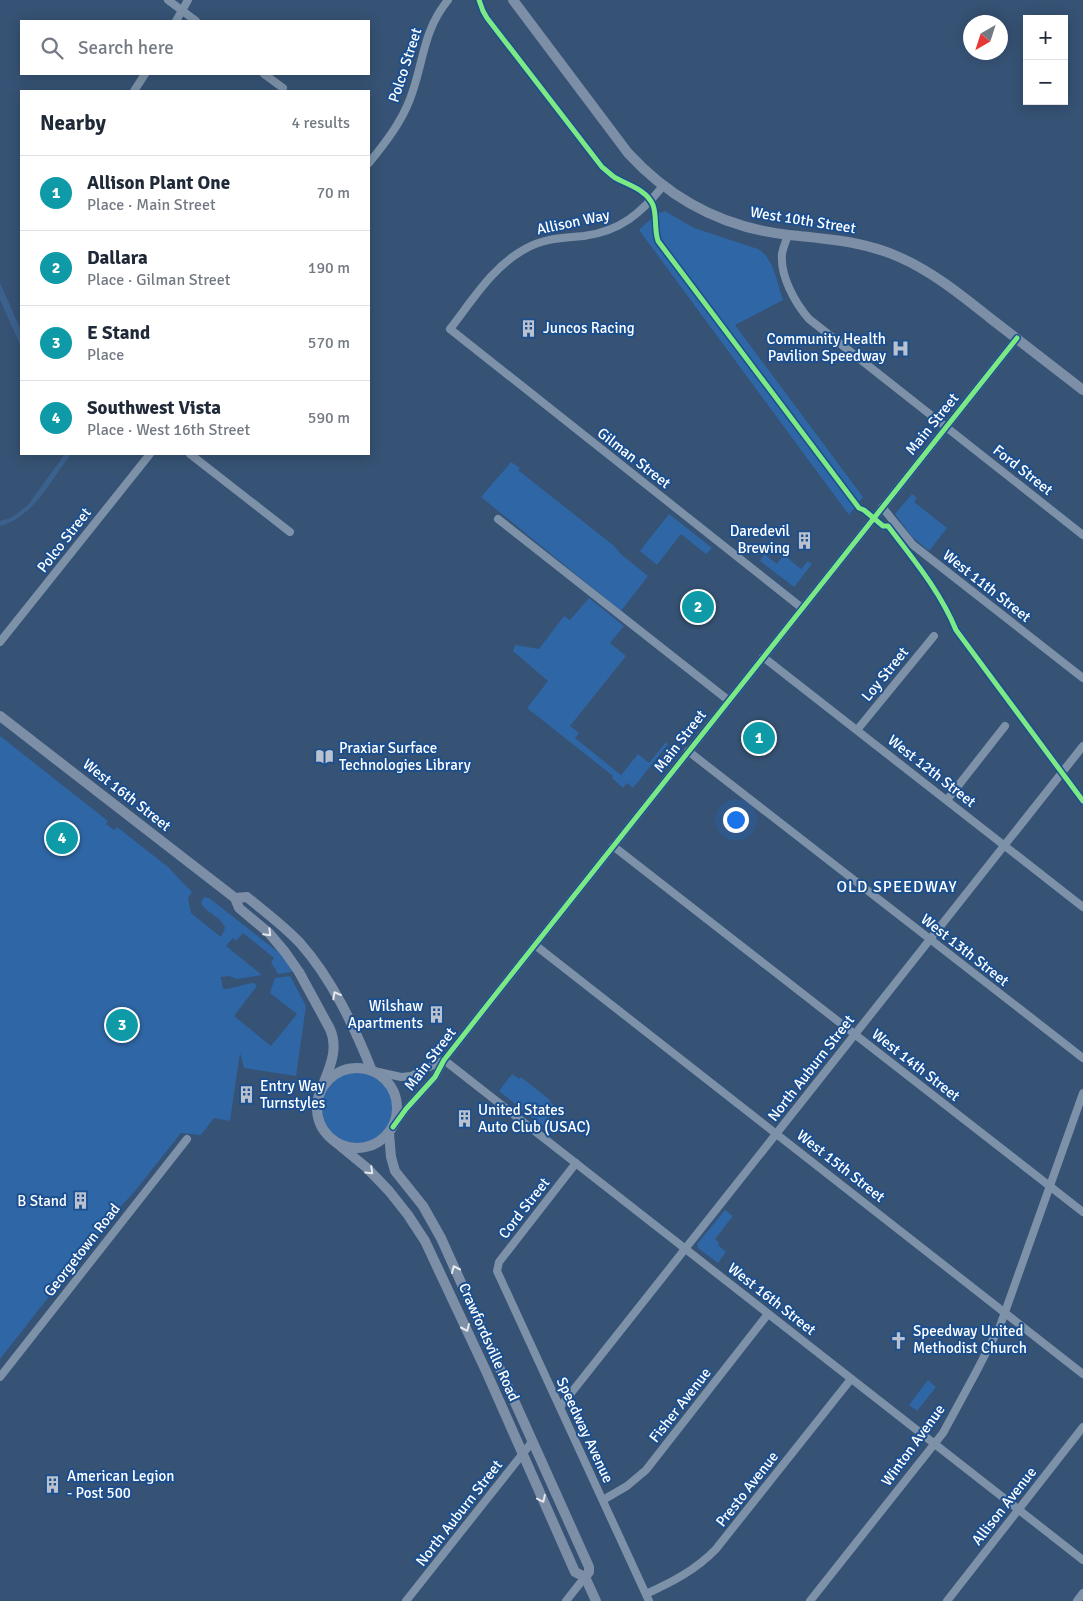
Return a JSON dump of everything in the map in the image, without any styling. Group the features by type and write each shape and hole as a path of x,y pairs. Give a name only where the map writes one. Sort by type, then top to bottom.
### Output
{"main road":[{"name":"West 10th Street","path":"513,0 619,142 637,163 663,186 686,202 715,217 755,230 837,239 880,249 900,257 941,280 1083,390"},
{"name":"West 16th Street","path":"0,716 235,898 240,908 269,933 292,962 332,1034 334,1054 320,1093"},
{"name":"West 16th Street","path":"235,898 247,898 280,924 308,954 325,976 339,1000 373,1071"},
{"path":"355,1068 373,1071 388,1083 396,1098 397,1115 391,1130 380,1142 364,1148 348,1147 333,1140 319,1122 317,1110 320,1093 325,1083 339,1072 355,1068"},
{"name":"Crawfordsville Road","path":"391,1130 393,1166 423,1206 435,1227 589,1568 589,1572 585,1577"},
{"name":"Crawfordsville Road","path":"333,1140 367,1168 389,1191 425,1241 439,1268 575,1572 585,1577 596,1601"}],"street":[{"path":"168,0 195,20"},
{"path":"177,20 188,0"},
{"name":"Polco Street","path":"370,162 390,137 403,115 415,85 430,30 448,0"},
{"path":"135,90 144,75"},
{"path":"265,75 283,88"},
{"name":"Allison Way","path":"450,330 491,277 503,264 518,253 530,246 549,240 591,235 615,228 641,211 663,186"},
{"name":"Ford Street","path":"788,235 782,253 784,266 791,292 805,314 818,327 1083,535"},
{"name":"Gilman Street","path":"450,330 802,608"},
{"name":"Main Street","path":"391,1130 406,1109 436,1077 444,1060 534,945 1017,338"},
{"name":"Polco Street","path":"0,642 149,455"},
{"path":"191,455 290,532"},
{"name":"West 11th Street","path":"882,507 912,546 1083,678"},
{"path":"498,519 728,700"},
{"name":"Loy Street","path":"857,730 934,636"},
{"name":"West 12th Street","path":"763,657 1083,907"},
{"path":"947,800 1005,726"},
{"name":"North Auburn Street","path":"560,1408 1083,746"},
{"name":"West 13th Street","path":"688,751 1083,1058"},
{"name":"West 14th Street","path":"613,846 1083,1212"},
{"name":"West 15th Street","path":"534,945 1083,1374"},
{"name":"Main Street","path":"373,1071 401,1077 411,1076 444,1060"},
{"name":"West 16th Street","path":"444,1060 1083,1560"},
{"name":"Winton Avenue","path":"810,1601 948,1425 1000,1326 1083,1092"},
{"name":"Georgetown Road","path":"0,1377 187,1139"},
{"name":"Cord Street","path":"496,1271 500,1262 576,1164"},
{"name":"Speedway Avenue","path":"496,1271 648,1598"},
{"name":"Fisher Avenue","path":"603,1500 627,1486 646,1470 768,1314"},
{"name":"Presto Avenue","path":"648,1598 692,1570 716,1549 851,1379"},
{"name":"Allison Avenue","path":"947,1601 1083,1427"},
{"name":"North Auburn Street","path":"406,1601 532,1442"},
{"path":"566,1601 585,1577"},
{"path":"1077,1601 1083,1593"}],"shaded area":[{"path":"665,211 694,228 758,249 768,258 783,300 735,325 863,497 849,515 639,230 656,214"},
{"path":"0,283 20,328 20,345 0,300"},
{"path":"64,455 70,455 49,486 32,506 23,515 0,526 0,521 11,518 28,505"},
{"path":"511,462 520,468 518,470 613,545 622,555 648,576 621,611 481,497"},
{"path":"912,494 917,498 914,502 947,528 929,551 912,537 895,514"},
{"path":"669,514 712,548 706,554 681,534 657,565 640,551"},
{"path":"764,554 777,564 784,555 801,569 808,561 812,564 794,587 760,561"},
{"path":"589,598 624,626 610,643 626,656 570,726 579,733 575,738 621,775 638,754 649,763 666,742 668,744 633,788 627,783 623,788 612,778 613,776 527,708 548,681 513,651 515,645 539,649 564,616 570,620"},
{"path":"0,736 108,821 106,824 114,830 117,827 168,867 192,892 188,898 191,913 221,937 225,928 201,903 204,897 209,898 282,955 290,965 292,972 278,974 271,962 274,958 243,933 236,941 233,938 226,946 262,975 236,979 230,976 221,977 223,989 254,983 257,986 234,1016 271,1046 297,1014 270,993 275,978 290,976 306,1006 296,1076 244,1068 240,1053 230,1121 214,1118 201,1135 181,1133 135,1191 113,1215 0,1359"},
{"path":"357,1068 372,1071 385,1080 394,1093 397,1108 394,1123 385,1136 372,1145 357,1148 342,1145 329,1136 320,1123 317,1108 320,1093 329,1080 342,1071"},
{"path":"512,1074 519,1079 521,1077 557,1108 543,1126 499,1091"},
{"path":"725,1210 733,1216 715,1239 719,1243 718,1245 726,1252 718,1263 698,1248 697,1244"},
{"path":"928,1380 936,1387 917,1411 909,1405"}],"cycle path":[{"path":"479,0 487,18 602,167 614,177 641,191 650,200 654,209 658,241 859,508 883,526 888,526 907,551 934,589 956,630 1083,801"},
{"path":"393,1127 406,1109 435,1077 444,1060 492,999 1017,338"}],"place":[{"name":"Juncos Racing","path":"529,328"},
{"name":"Community Health Pavilion Speedway","path":"900,348"},
{"name":"Daredevil Brewing","path":"804,540"},
{"name":"Dallara","path":"698,607"},
{"name":"Allison Plant One","path":"759,738"},
{"name":"Praxiar Surface Technologies Library","path":"325,757"},
{"name":"Southwest Vista","path":"62,838"},
{"name":"Wilshaw Apartments","path":"437,1015"},
{"name":"E Stand","path":"122,1025"},
{"name":"Entry Way Turnstyles","path":"246,1095"},
{"name":"United States Auto Club (USAC)","path":"464,1119"},
{"name":"B Stand","path":"81,1201"},
{"name":"Speedway United Methodist Church","path":"899,1340"},
{"name":"American Legion - Post 500","path":"53,1485"}],"district":[{"name":"OLD SPEEDWAY","path":"897,886"}]}
